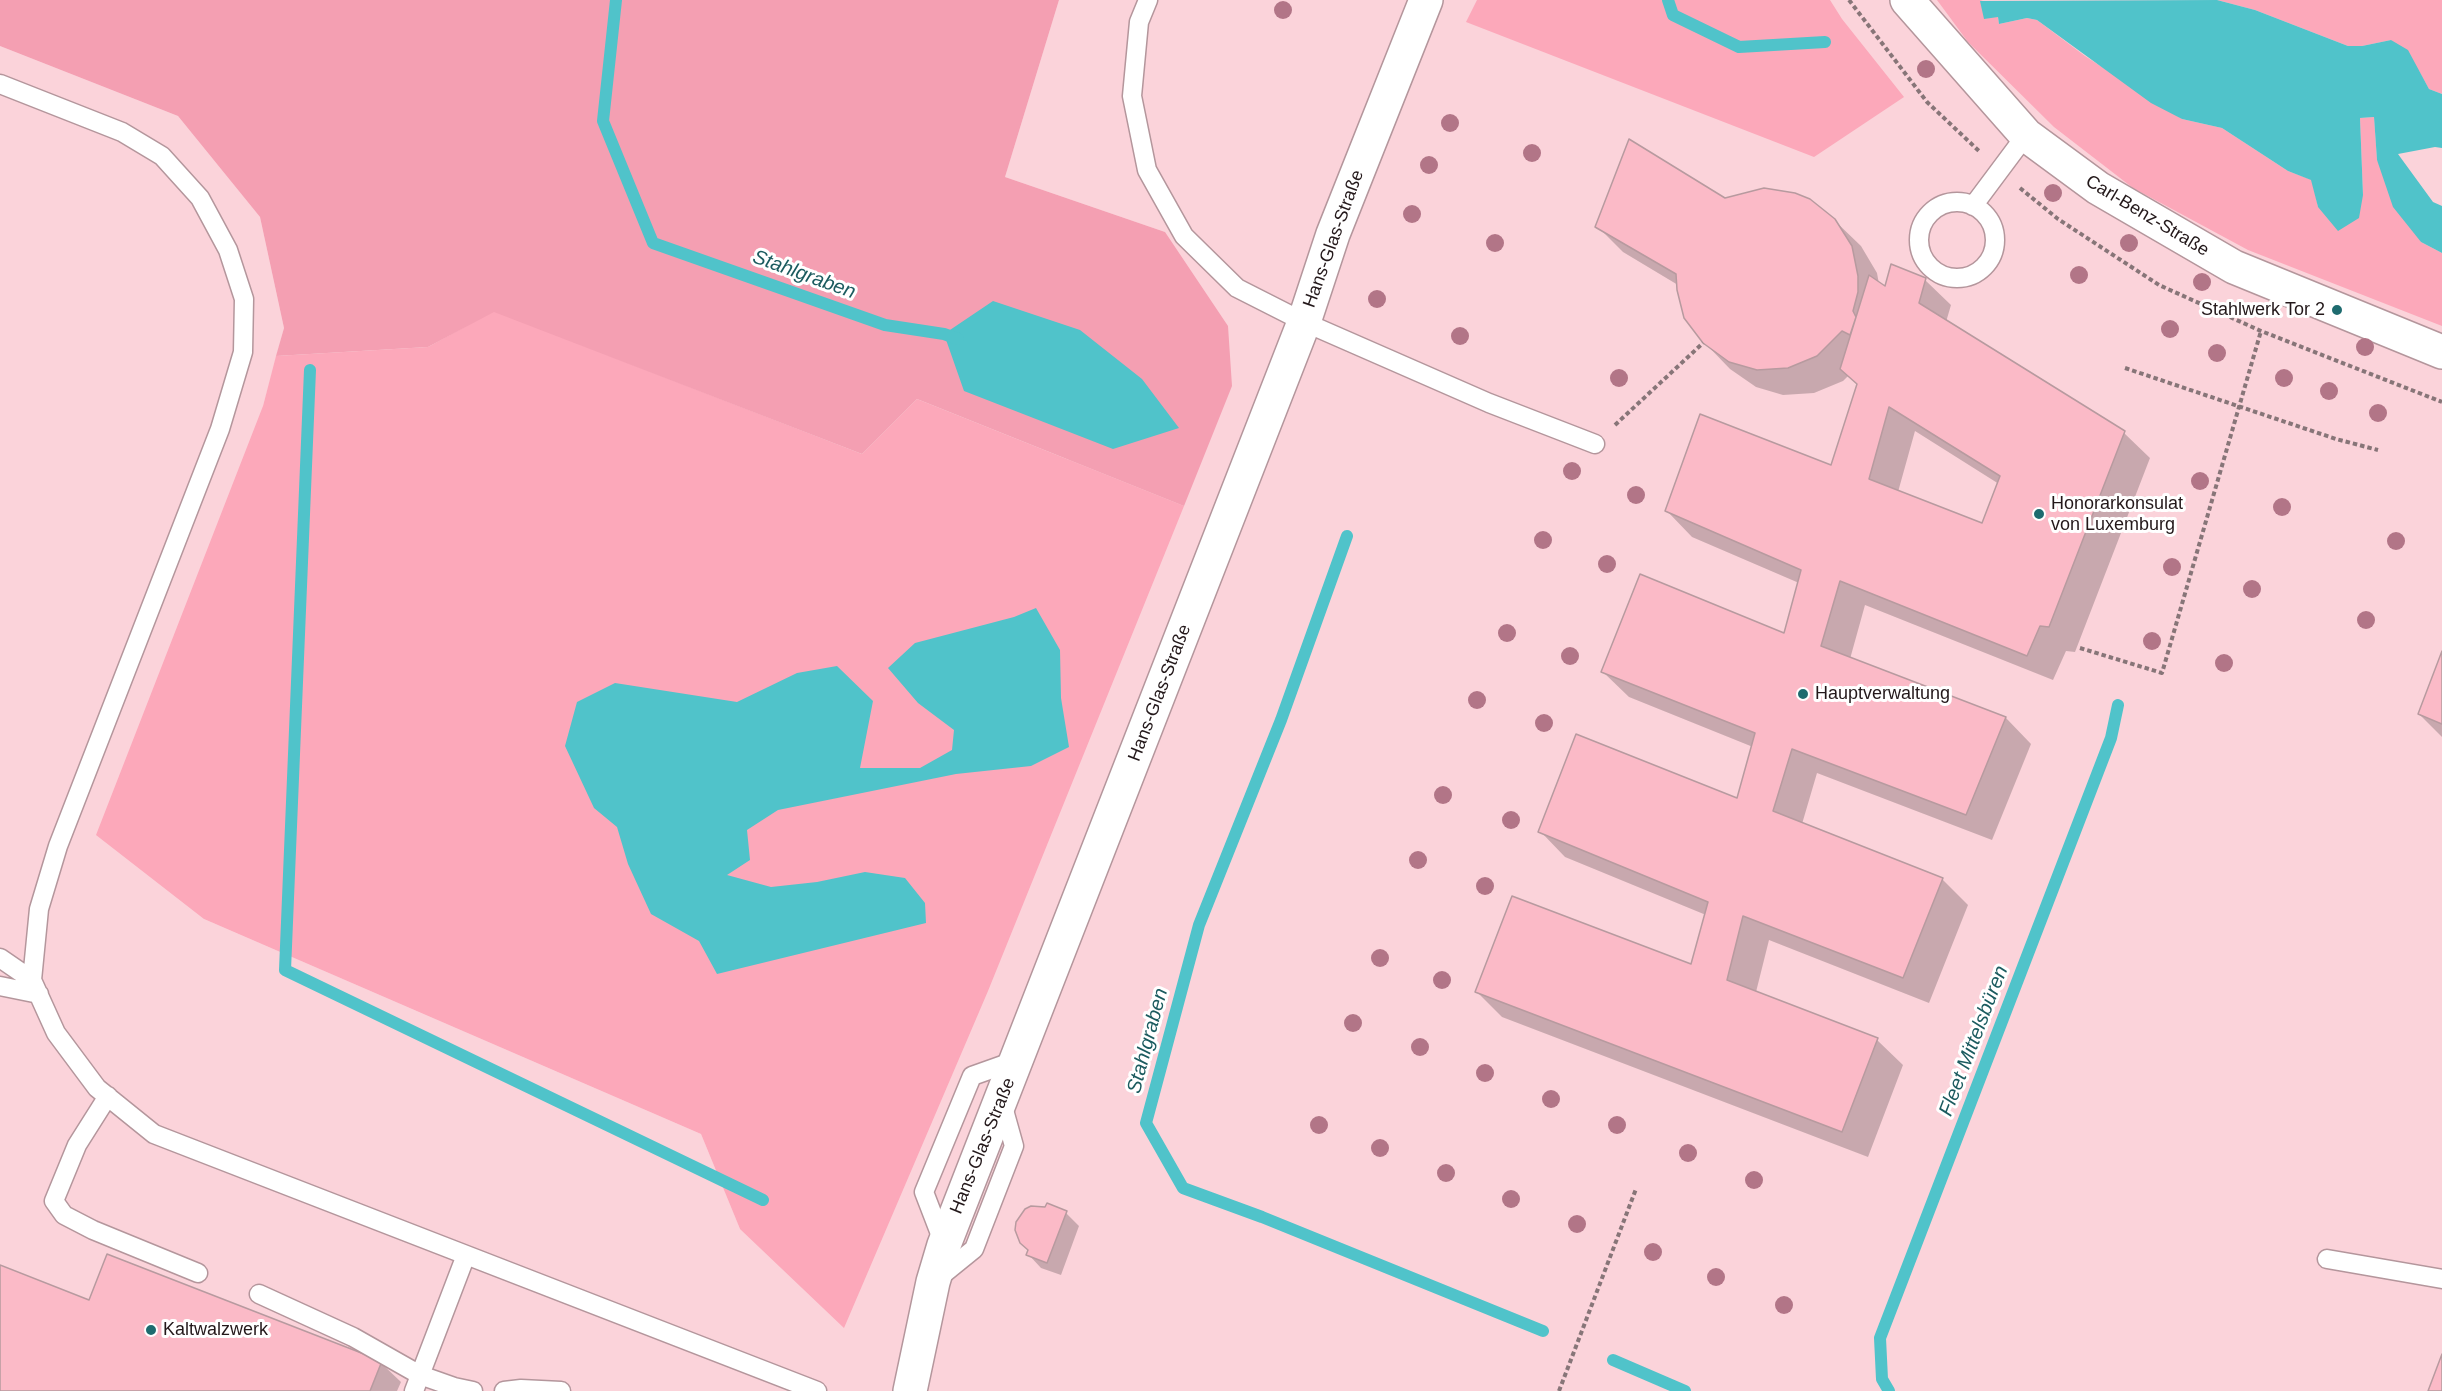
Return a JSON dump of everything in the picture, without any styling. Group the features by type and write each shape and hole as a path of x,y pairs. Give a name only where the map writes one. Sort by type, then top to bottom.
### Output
{"street":[{"name":"Hans-Glas-Straße","path":"910,1391 933,1282 944,1245 1305,322 1332,234 1426,0"},
{"name":"Carl-Benz-Straße","path":"1907,0 2026,135 2098,188 2234,267 2442,352"}],"lane":[{"path":"1148,0 1139,22 1132,96 1147,170 1184,236 1237,288 1305,322 1490,403 1595,444"},
{"path":"0,84 122,132 162,156 200,198 228,250 244,299 243,352 220,429 58,846 39,909 35,987"},
{"path":"1973,206 2026,135"},
{"path":"1949,202 1973,206 1984,213 1991,223 1995,236 1990,260 1982,269 1965,277 1946,276 1934,271 1920,251 1918,239 1927,215 1937,207 1949,202"},
{"path":"0,958 35,987 56,1033 98,1088 154,1134 817,1391"},
{"path":"0,986 35,987"},
{"path":"944,1245 924,1192 972,1076 1017,1060"},
{"path":"108,1096 77,1145 54,1201 64,1215 93,1230 198,1273"},
{"path":"933,1282 974,1249 1014,1146 1001,1100"},
{"path":"417,1383 466,1255"},
{"path":"2327,1259 2442,1279"},
{"path":"259,1294 353,1336 417,1383 473,1391"},
{"path":"504,1391 521,1389 561,1391"}],"path":[{"path":"2080,648 2162,673 2260,331"},
{"path":"1595,444 1703,343"},
{"path":"2126,368 2336,439 2378,450"},
{"path":"1559,1391 1636,1189"}],"shaded area":[{"path":"0,0 1059,0 1005,177 1165,232 1228,326 1232,386 1184,506 917,399 862,454 494,312 428,347 276,356 284,328 260,217 178,116 0,46"},
{"path":"1059,0 2442,0 2442,1391 0,1391 0,46 178,116 260,217 284,328 263,406 204,919 701,1134 740,1229 1165,232 1005,177"},
{"path":"1477,0 1830,0 1842,19 1904,97 1814,157 1466,22"},
{"path":"1937,0 1983,0 1980,1 1998,17 1999,24 2027,18 2037,20 2085,56 2182,119 2222,128 2288,171 2312,180 2318,207 2363,195 2360,118 2374,117 2377,160 2421,242 2442,253 2442,326 2248,250 2133,188 2054,127 1968,42"},
{"path":"2217,0 2442,0 2442,94 2429,89 2419,71 2391,40 2362,46 2348,46 2255,10"},
{"path":"494,311 862,454 917,399 1184,506 988,991 844,1328 740,1229 701,1134 204,919 96,835 263,406 276,356 428,347"}],"water":[{"path":"2217,0 2255,10 2348,46 2362,46 2391,40 2408,50 2429,89 2442,94 2442,148 2435,147 2398,154 2433,202 2442,206 2442,253 2421,242 2393,207 2377,160 2374,117 2360,118 2363,195 2359,218 2338,231 2318,207 2311,180 2288,171 2222,128 2182,119 2151,103 2037,20 2027,18 1999,24 1998,17 1984,19 1980,1"},
{"path":"993,301 1080,330 1142,379 1179,428 1113,449 964,391 944,334"},
{"path":"1036,608 1060,650 1061,698 1069,747 1031,766 956,774 778,810 747,830 750,860 727,875 771,887 817,882 865,872 905,878 925,903 926,923 717,974 699,941 651,914 628,864 617,827 594,808 565,746 577,702 615,683 737,702 797,673 837,666 873,701 860,768 920,768 952,750 954,730 918,703 888,668 915,643 1014,617"}],"building":[{"path":"1629,139 1725,198 1764,188 1795,193 1810,199 1835,219 1852,246 1858,276 1858,292 1853,311 1856,317 1850,335 1842,331 1817,356 1788,368 1757,370 1729,362 1703,343 1684,318 1677,290 1676,274 1595,227"},
{"name":"Hauptverwaltung","path":"1891,264 1926,278 1919,303 2125,431 2049,627 2040,626 2027,656 1840,581 1821,646 2006,717 1966,815 1792,749 1773,811 1943,878 1903,978 1743,916 1727,980 1878,1038 1842,1132 1475,992 1512,896 1691,964 1708,902 1538,832 1576,734 1737,798 1755,733 1601,672 1640,574 1784,633 1801,570 1665,511 1700,414 1831,465 1857,384 1840,369 1869,275 1885,286","holes":["1889,407 2000,476 1982,523 1869,479"]},
{"path":"2442,651 2442,724 2418,714"},
{"path":"1047,1203 1067,1211 1047,1263 1026,1255 1028,1250 1020,1243 1015,1230 1016,1222 1025,1209 1031,1206 1045,1207"},
{"name":"Kaltwalzwerk","path":"107,1254 382,1361 370,1391 0,1391 0,1265 89,1300"},
{"path":"2442,1354 2442,1391 2428,1391"}],"waterway":[{"name":"Stahlgraben","path":"616,0 603,121 653,243 885,325 944,334 958,339"},
{"name":"Fleet Mittelsbüren","path":"1668,0 1673,15 1739,47 1825,42"},
{"path":"310,370 285,970 763,1200"},
{"name":"Stahlgraben","path":"1347,536 1281,720 1199,925 1146,1123 1183,1188 1262,1217 1543,1331"},
{"name":"Fleet Mittelsbüren","path":"1889,1391 1882,1379 1880,1338 2111,738 2118,705"},
{"name":"Stahlgraben","path":"1613,1360 1685,1391"}],"place":[{"name":"Stahlwerk Tor 2","path":"2337,310"},
{"name":"Honorarkonsulat von Luxemburg","path":"2039,514"},
{"name":"Hauptverwaltung","path":"1803,694"},
{"name":"Kaltwalzwerk","path":"151,1330"}]}
